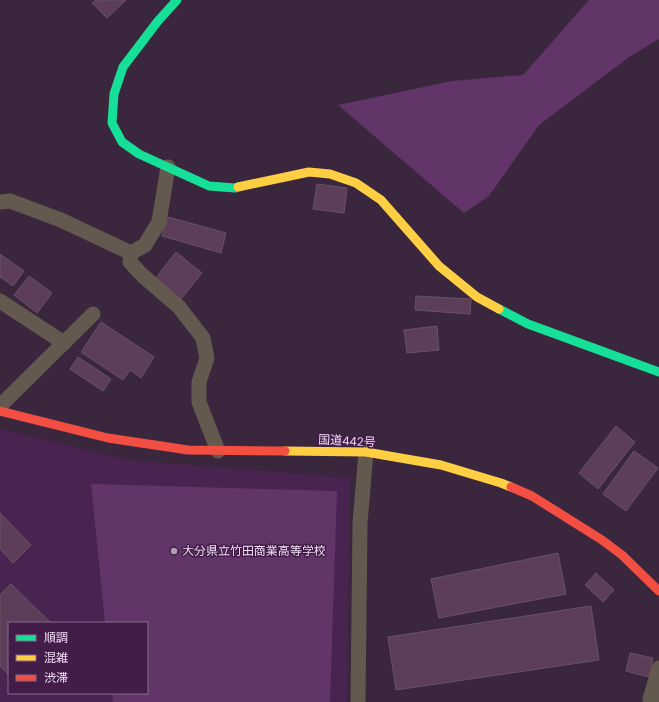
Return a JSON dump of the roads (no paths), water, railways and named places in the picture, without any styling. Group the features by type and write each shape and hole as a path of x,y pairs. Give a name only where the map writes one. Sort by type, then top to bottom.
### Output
{"main road":[{"path":"177,0 158,21 123,67 114,94 112,123 122,142 139,154 209,186 235,188 309,172 330,174 356,183 381,200 440,266 477,297 528,324 659,372"},
{"name":"国道442号","path":"0,411 108,438 188,450 366,452 441,465 501,483 532,496 602,540 622,555 659,591"}],"street":[{"path":"131,253 145,245 159,222 168,167"},
{"path":"0,202 10,201 61,220 131,253"},
{"path":"131,253 130,262 142,275 179,307 203,338 207,358 199,382 199,402 218,450"},
{"path":"0,301 64,343"},
{"path":"0,406 93,314"},
{"path":"358,702 360,523 366,452"},
{"path":"656,702 650,699 659,668"}],"place":[{"name":"大分県立竹田商業高等学校","path":"174,551"}]}
